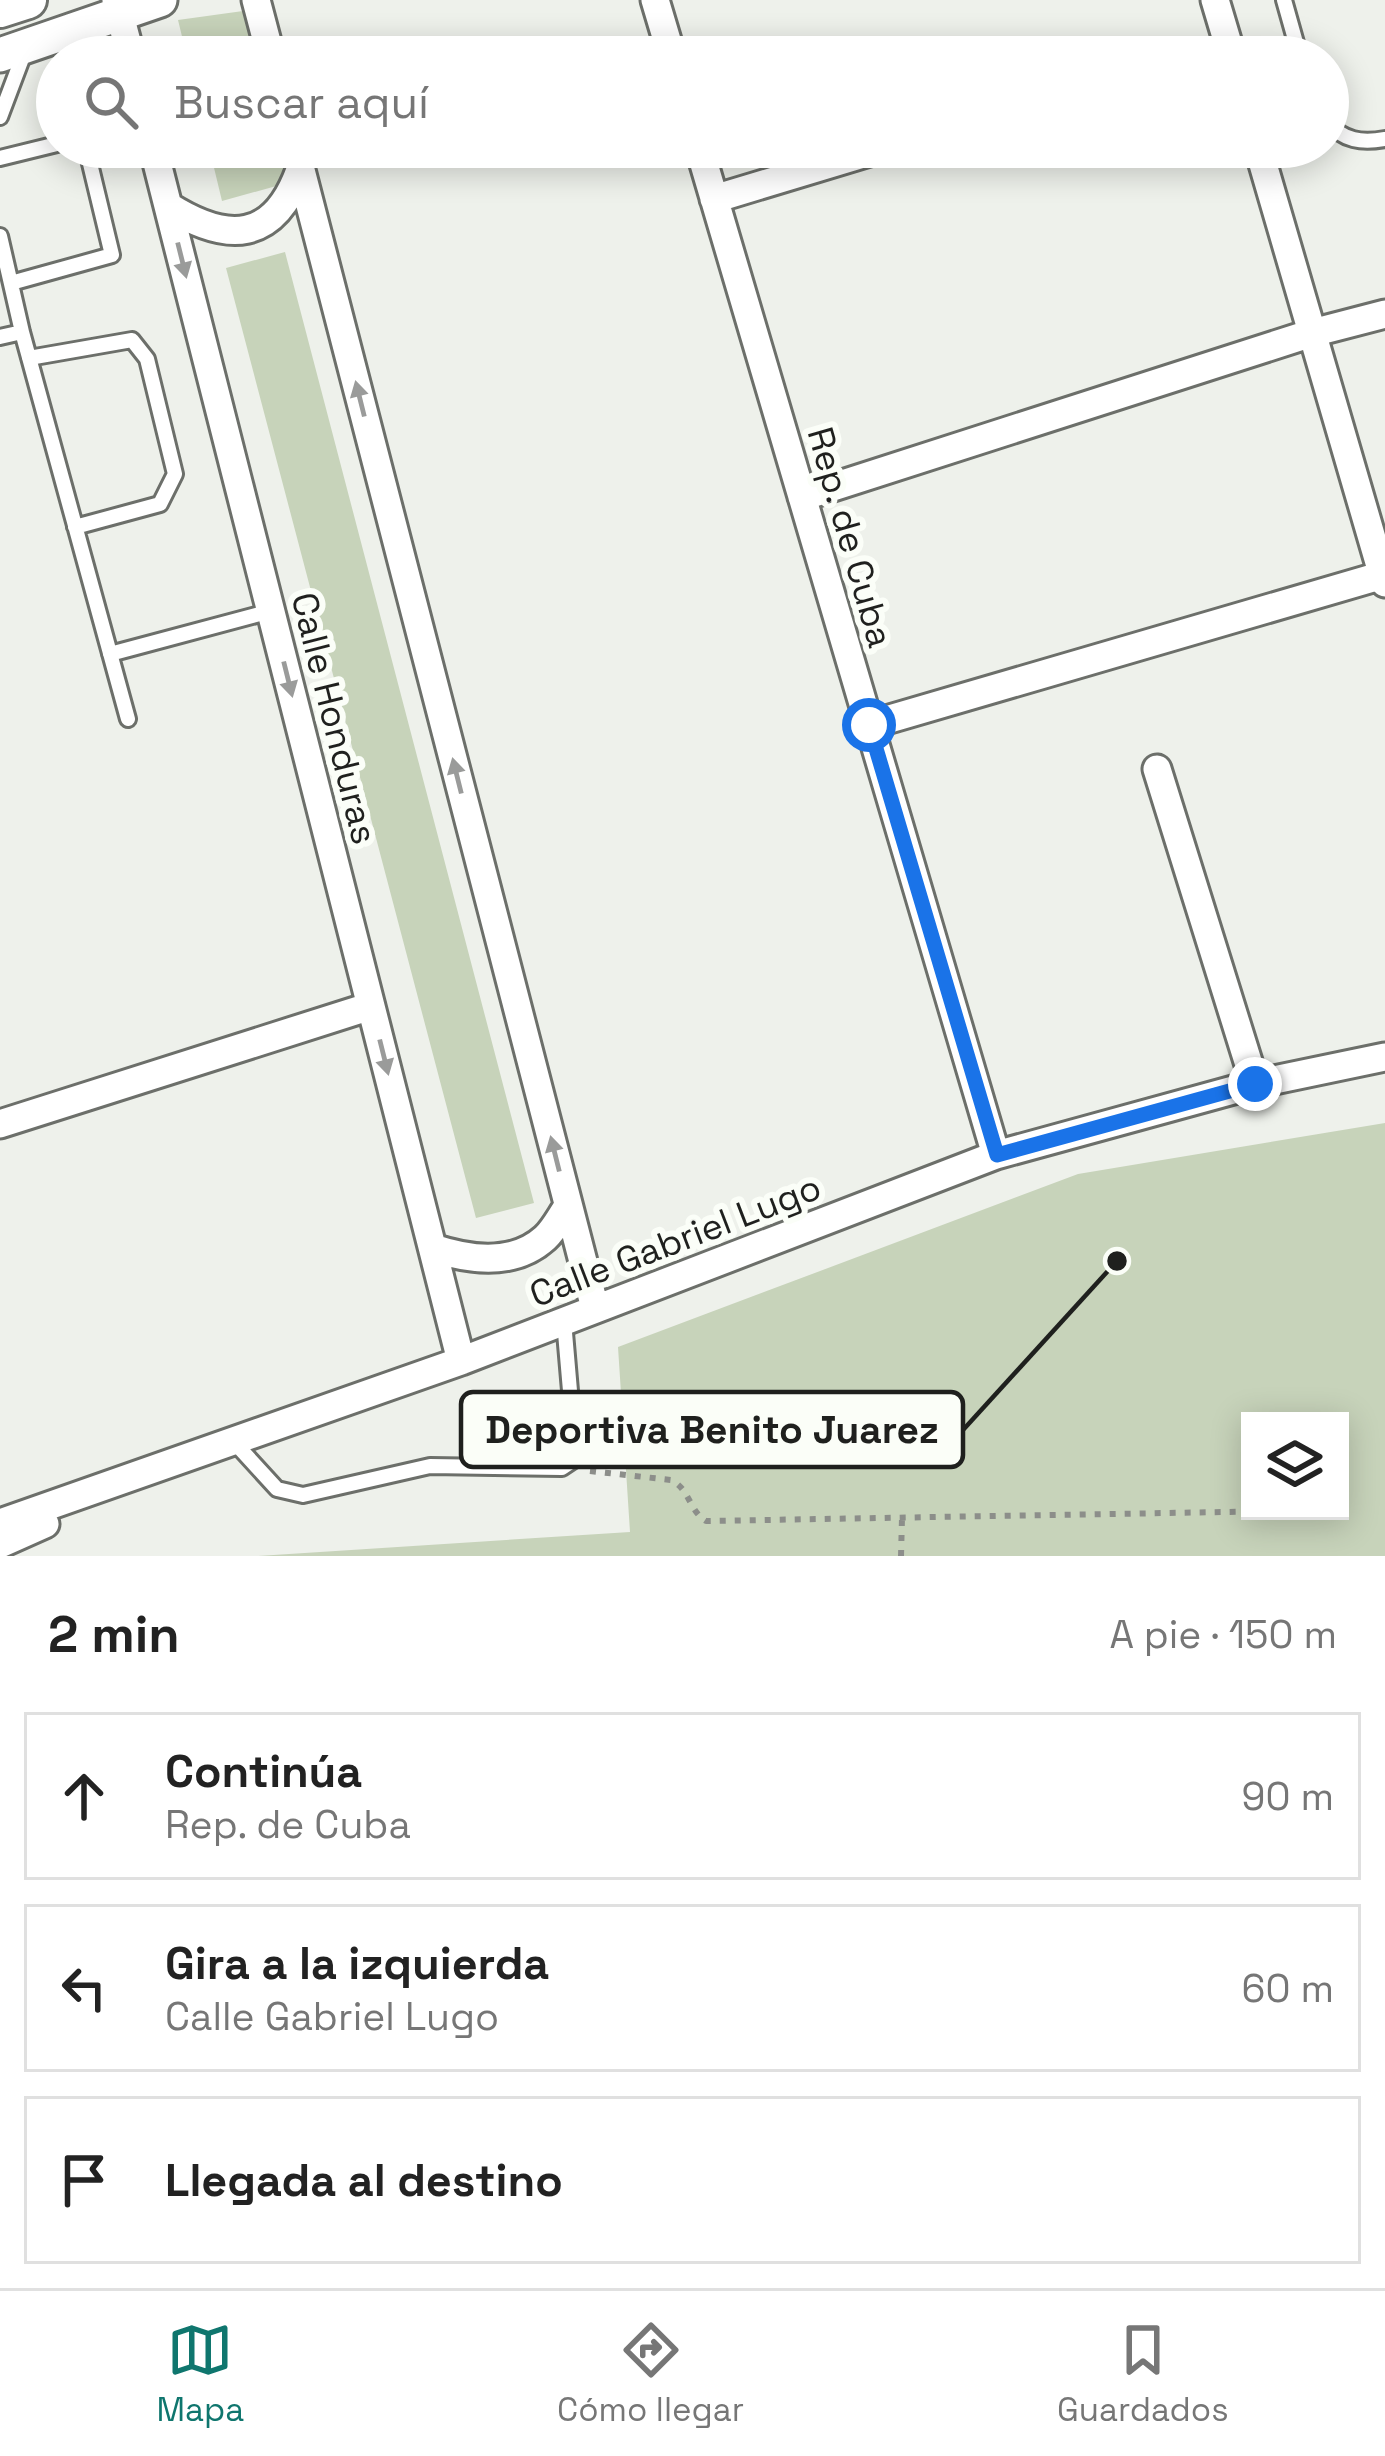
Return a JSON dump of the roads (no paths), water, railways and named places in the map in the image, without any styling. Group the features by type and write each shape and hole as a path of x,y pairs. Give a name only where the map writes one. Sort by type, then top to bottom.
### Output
{"main road":[{"path":"0,10 28,0"}],"street":[{"path":"49,36 118,7 160,0"},
{"path":"256,0 265,36"},
{"path":"655,0 666,36"},
{"path":"1215,0 1226,36"},
{"name":"Calle Honduras","path":"159,168 461,1361"},
{"path":"168,206 199,225 230,233 262,222 288,203 296,168"},
{"path":"300,168 595,1308"},
{"name":"Rep. de Cuba","path":"705,168 997,1155"},
{"path":"714,199 817,168"},
{"path":"869,725 1384,579 1264,168"},
{"path":"802,496 1312,333 1385,314"},
{"path":"1157,769 1255,1084"},
{"path":"0,1124 371,1006"},
{"name":"Calle Gabriel Lugo","path":"0,1523 461,1361 997,1155 1255,1084 1385,1058"},
{"path":"433,1248 465,1258 494,1259 520,1252 545,1238 568,1206"},
{"path":"0,1544 199,1453"}],"lane":[{"path":"1284,0 1294,36"},
{"path":"0,117 13,51"},
{"path":"1349,138 1366,142 1385,139"},
{"path":"0,158 36,149"},
{"path":"11,283 112,256 91,168"},
{"path":"0,236 128,719"},
{"path":"0,338 22,332"},
{"path":"29,358 132,340 146,359 175,474 160,504 75,527"},
{"path":"110,654 271,610"},
{"path":"235,1444 277,1489 303,1495 430,1466 562,1468 574,1460 575,1449 564,1320"}],"place":[{"name":"Deportiva Benito Juarez","path":"1117,1261"}]}
